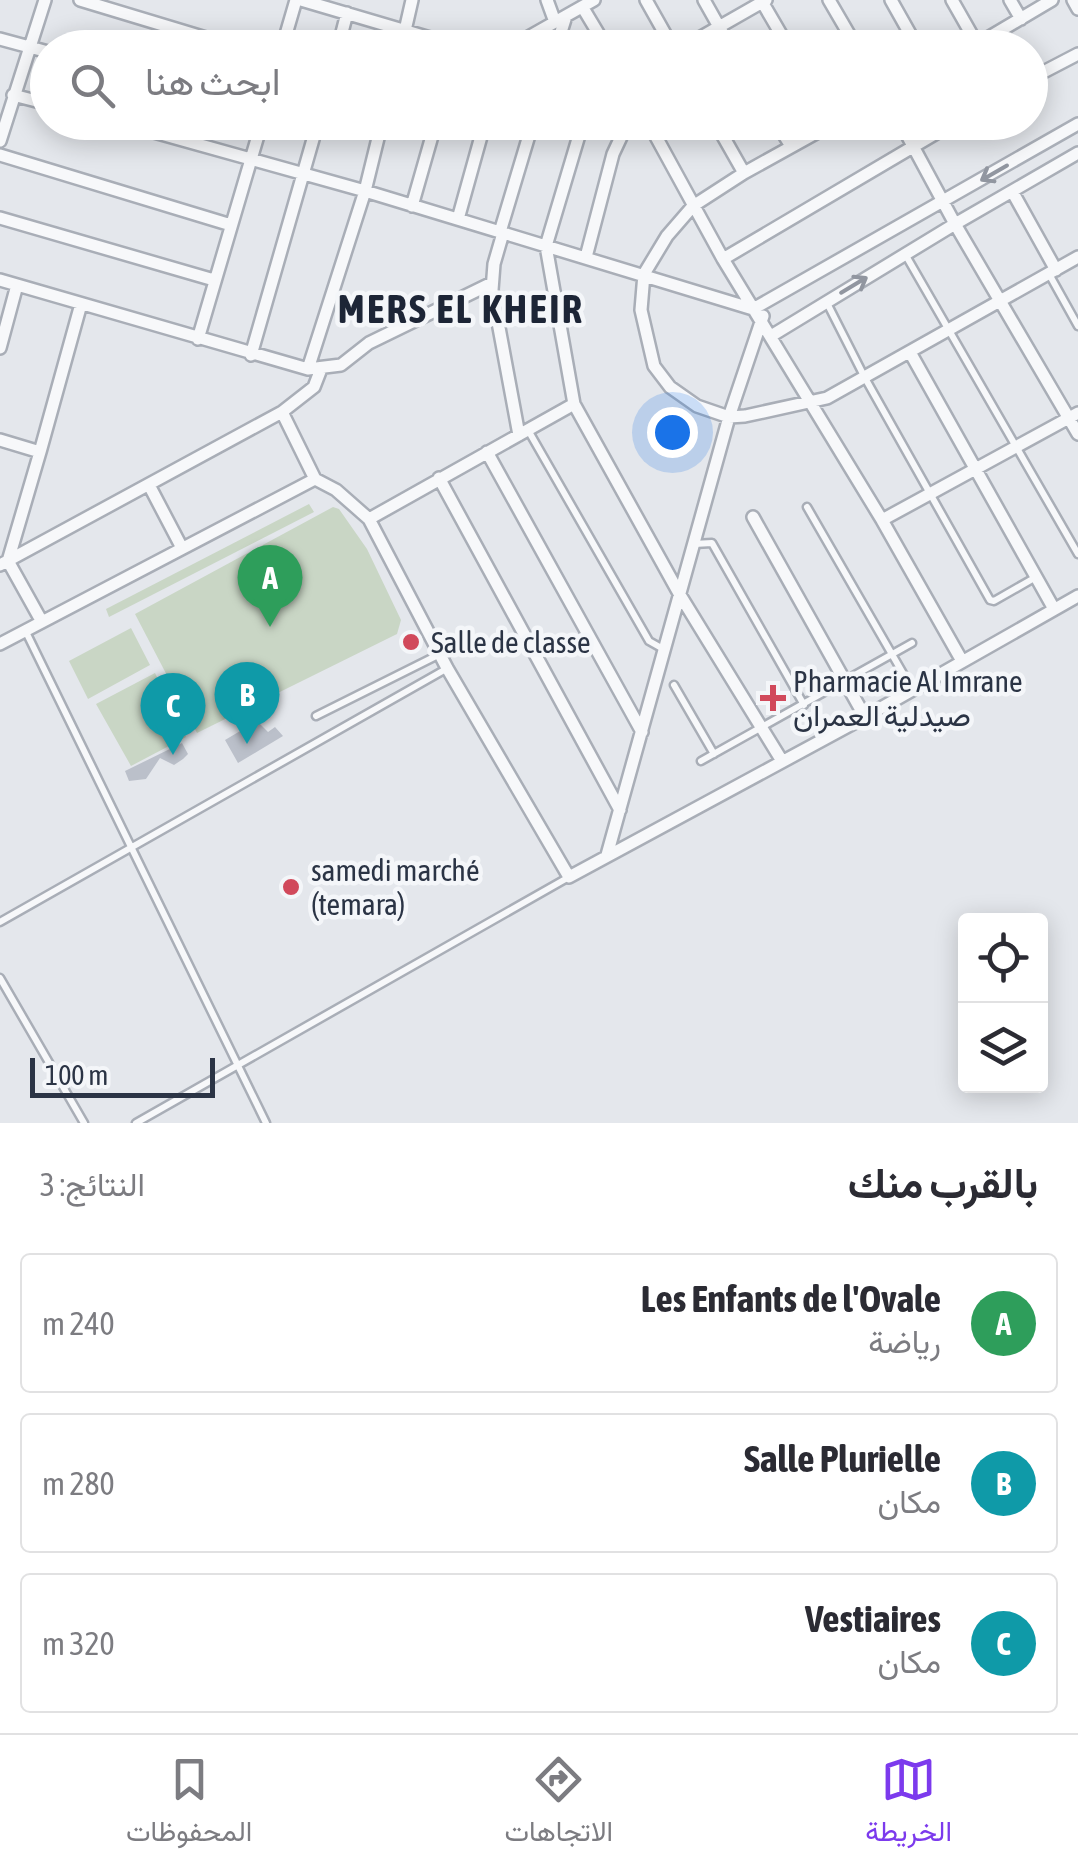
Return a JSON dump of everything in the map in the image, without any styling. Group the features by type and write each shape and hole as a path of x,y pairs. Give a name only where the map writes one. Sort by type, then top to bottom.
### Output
{"street":[{"path":"35,30 45,0"},
{"path":"80,0 179,30"},
{"path":"288,30 299,0 330,4 347,13 408,30"},
{"path":"405,29 412,0"},
{"path":"548,0 560,19 558,30"},
{"path":"541,30 594,0"},
{"path":"646,0 663,30"},
{"path":"704,0 720,30"},
{"path":"829,0 846,30"},
{"path":"891,0 908,30"},
{"path":"952,0 966,30"},
{"path":"1010,0 1021,19"},
{"path":"1002,30 1052,0"},
{"path":"1072,0 1078,9"},
{"path":"713,30 763,1 779,30"},
{"path":"582,8 596,30"},
{"path":"343,30 347,13"},
{"path":"0,39 29,47"},
{"path":"0,140 30,44"},
{"path":"1048,70 1078,54"},
{"path":"12,95 30,100"},
{"path":"183,140 753,309 1078,124"},
{"path":"198,340 257,140"},
{"path":"251,355 313,140"},
{"path":"4,563 282,412 314,386 314,369 378,140"},
{"path":"412,206 431,140"},
{"path":"458,219 480,140"},
{"path":"523,432 492,283 501,233 529,140"},
{"path":"578,140 546,246 574,404 680,595 782,760"},
{"path":"586,258 620,140"},
{"path":"658,140 723,259 882,520 962,661"},
{"path":"726,140 744,173"},
{"path":"787,140 791,146"},
{"path":"802,140 693,206 667,236 644,274 640,310 654,366 680,395 697,406 730,416 762,414 827,398 911,354 1078,256"},
{"path":"910,140 1000,302 1073,415 1078,434"},
{"path":"723,259 924,140"},
{"path":"771,336 1078,153"},
{"path":"0,155 231,225"},
{"path":"1012,191 1053,272"},
{"path":"0,218 214,280"},
{"path":"0,280 198,340 314,369 340,365 369,343 492,283"},
{"path":"0,348 17,285"},
{"path":"608,855 730,416 769,300"},
{"path":"4,563 81,304"},
{"path":"911,354 1054,610"},
{"path":"369,518 574,404"},
{"path":"282,412 315,479 336,490 369,518 439,654 569,876 1078,596"},
{"path":"882,520 1073,415"},
{"path":"0,440 40,452"},
{"path":"487,452 642,732"},
{"path":"439,478 620,810"},
{"path":"0,644 315,479"},
{"path":"148,485 182,548"},
{"path":"754,516 865,716"},
{"path":"4,563 42,622"}],"lane":[{"path":"905,254 1078,554"},
{"path":"1053,272 1078,326"},
{"path":"826,302 864,378 990,600 1036,577"},
{"path":"523,432 649,641 665,650"},
{"path":"806,507 912,689"},
{"path":"694,544 712,543 804,705"},
{"path":"26,631 266,1123"},
{"path":"700,762 912,642"},
{"path":"316,716 439,654"},
{"path":"0,922 447,668"},
{"path":"674,685 714,754"},
{"path":"136,1123 569,876"},
{"path":"0,978 84,1123"}],"green space":[{"path":"309,504 314,512 109,617 106,609"},
{"path":"333,507 339,509 367,549 401,620 397,634 197,733 135,614"},
{"path":"131,628 150,665 88,699 69,661"},
{"path":"155,673 186,737 131,766 96,704"}],"building":[{"path":"252,724 260,724 268,732 275,727 283,736 238,763 225,740"},
{"path":"182,743 188,754 183,759 174,765 160,758 146,779 129,781 125,771"}],"place":[{"name":"Les Enfants de l'Ovale","path":"270,627"},
{"name":"Salle de classe","path":"411,642"},
{"name":"Pharmacie Al Imrane صيدلية العمران","path":"773,698"},
{"name":"Salle Plurielle","path":"247,744"},
{"name":"Vestiaires","path":"173,755"},
{"name":"samedi marché (temara)","path":"291,887"}],"district":[{"name":"MERS EL KHEIR","path":"461,308"}]}
